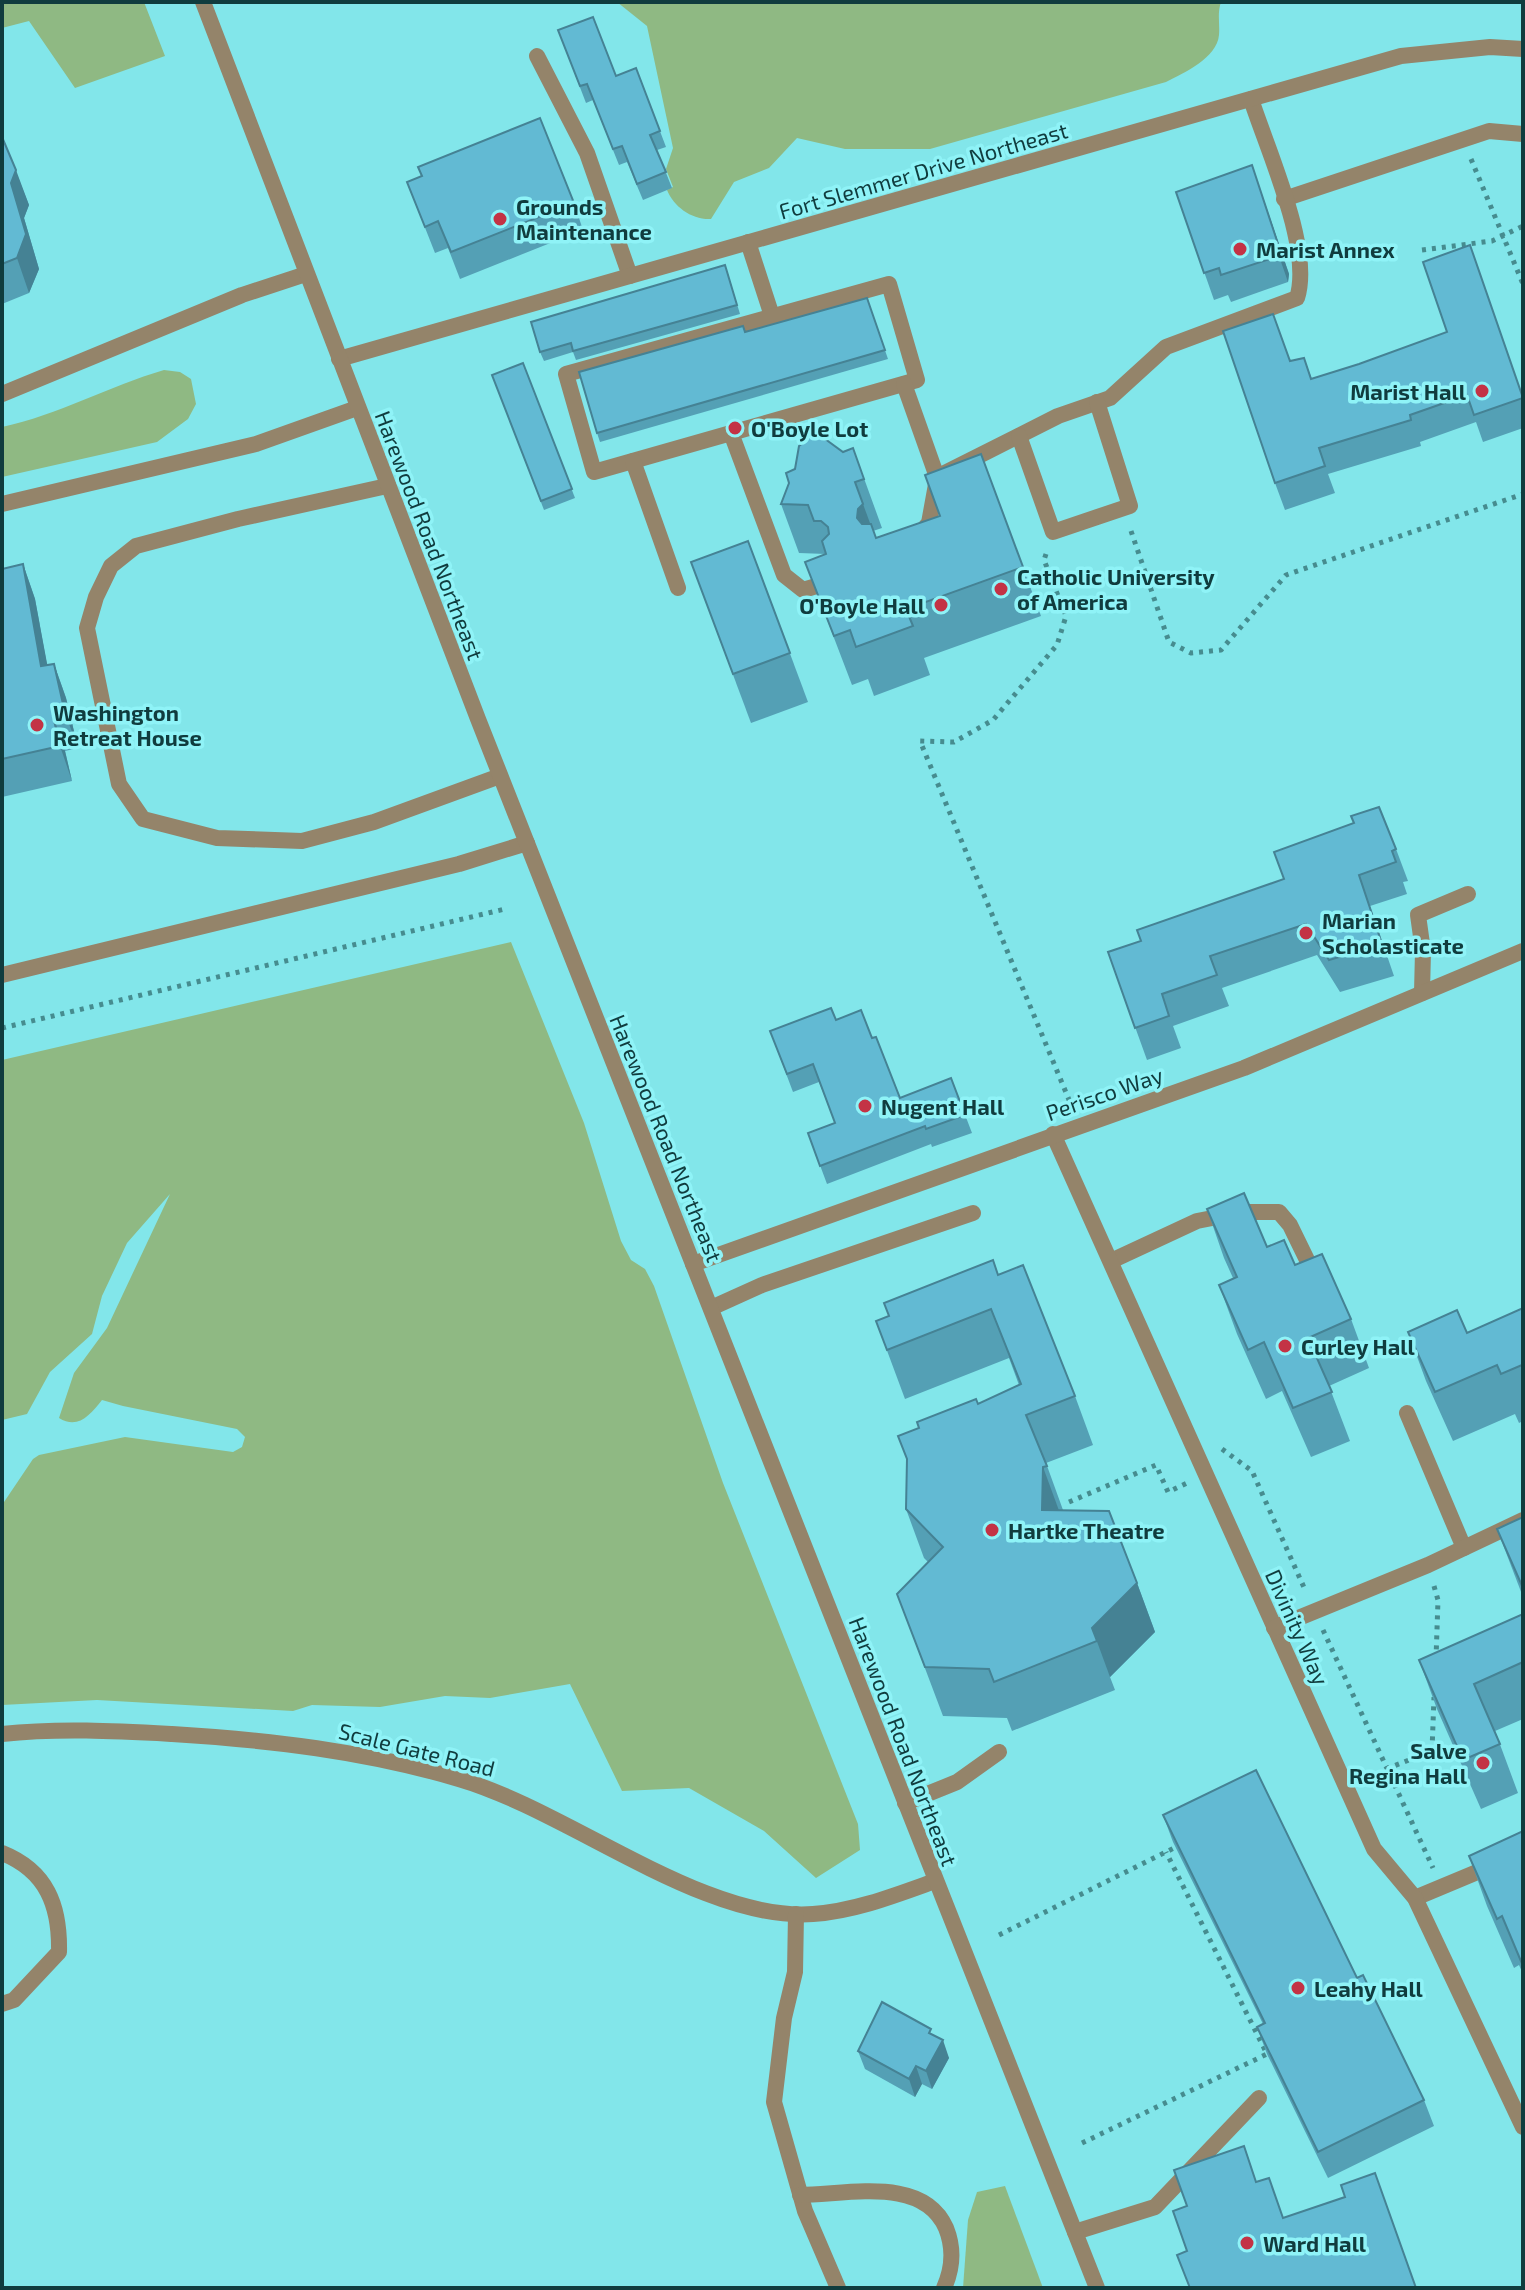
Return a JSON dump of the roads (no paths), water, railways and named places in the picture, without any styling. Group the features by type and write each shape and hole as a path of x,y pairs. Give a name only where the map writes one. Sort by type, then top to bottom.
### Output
{"street":[{"name":"Harewood Road Northeast","path":"203,2 500,776 1097,2288"},
{"name":"Fort Slemmer Drive Northeast","path":"339,359 1401,56 1490,47 1523,49"},
{"path":"537,56 587,153 630,276"},
{"path":"937,477 1019,436 1110,398 1166,347 1297,298 1302,283 1301,249 1251,99"},
{"path":"1284,199 1489,131 1523,134"},
{"path":"748,242 772,316"},
{"path":"2,394 242,295 306,274"},
{"path":"889,284 917,380 594,472 566,374 772,316 889,284"},
{"path":"904,384 937,477 929,523 911,545"},
{"path":"1019,436 1053,532 1130,506 1097,402"},
{"path":"2,504 256,444 357,408"},
{"path":"731,433 784,575 803,590 836,580"},
{"path":"633,461 678,588"},
{"path":"387,486 136,546 111,566 96,597 87,628 119,784 143,819 217,838 302,841 374,822 500,776"},
{"path":"2,975 459,864 527,843"},
{"path":"1422,993 1423,951 1418,915 1468,894"},
{"name":"Perisco Way","path":"693,1264 1244,1068 1523,951"},
{"name":"Divinity Way","path":"1053,1134 1374,1849 1415,1898 1523,2127"},
{"path":"1111,1261 1197,1221 1255,1212 1279,1212 1290,1225 1309,1264"},
{"path":"711,1308 762,1285 973,1213"},
{"path":"1407,1413 1464,1548"},
{"path":"1274,1628 1428,1565 1523,1520"},
{"name":"Scale Gate Road","path":"2,1734 102,1730 244,1738 302,1744 386,1761 459,1779 524,1802 730,1903 765,1912 813,1914 876,1902 935,1881"},
{"path":"905,1803 957,1782 999,1752"},
{"path":"2,1853 18,1859 36,1873 60,1921 59,1952 14,2000 2,2004"},
{"path":"1415,1898 1523,1853"},
{"path":"796,1914 795,1972 784,2018 774,2102 800,2195 826,2266 838,2288"},
{"path":"1075,2232 1155,2207 1259,2098"},
{"path":"800,2195 881,2192 912,2196 939,2211 950,2238 952,2257 944,2288"}],"place":[{"name":"Grounds Maintenance","path":"500,219"},
{"name":"Marist Annex","path":"1240,249"},
{"name":"Marist Hall","path":"1482,391"},
{"name":"O'Boyle Lot","path":"735,428"},
{"name":"Catholic University of America","path":"1001,589"},
{"name":"O'Boyle Hall","path":"941,605"},
{"name":"Washington Retreat House","path":"37,725"},
{"name":"Marian Scholasticate","path":"1306,933"},
{"name":"Nugent Hall","path":"865,1106"},
{"name":"Curley Hall","path":"1285,1346"},
{"name":"Hartke Theatre","path":"992,1530"},
{"name":"Salve Regina Hall","path":"1483,1763"},
{"name":"Leahy Hall","path":"1298,1988"},
{"name":"Ward Hall","path":"1247,2243"}]}
